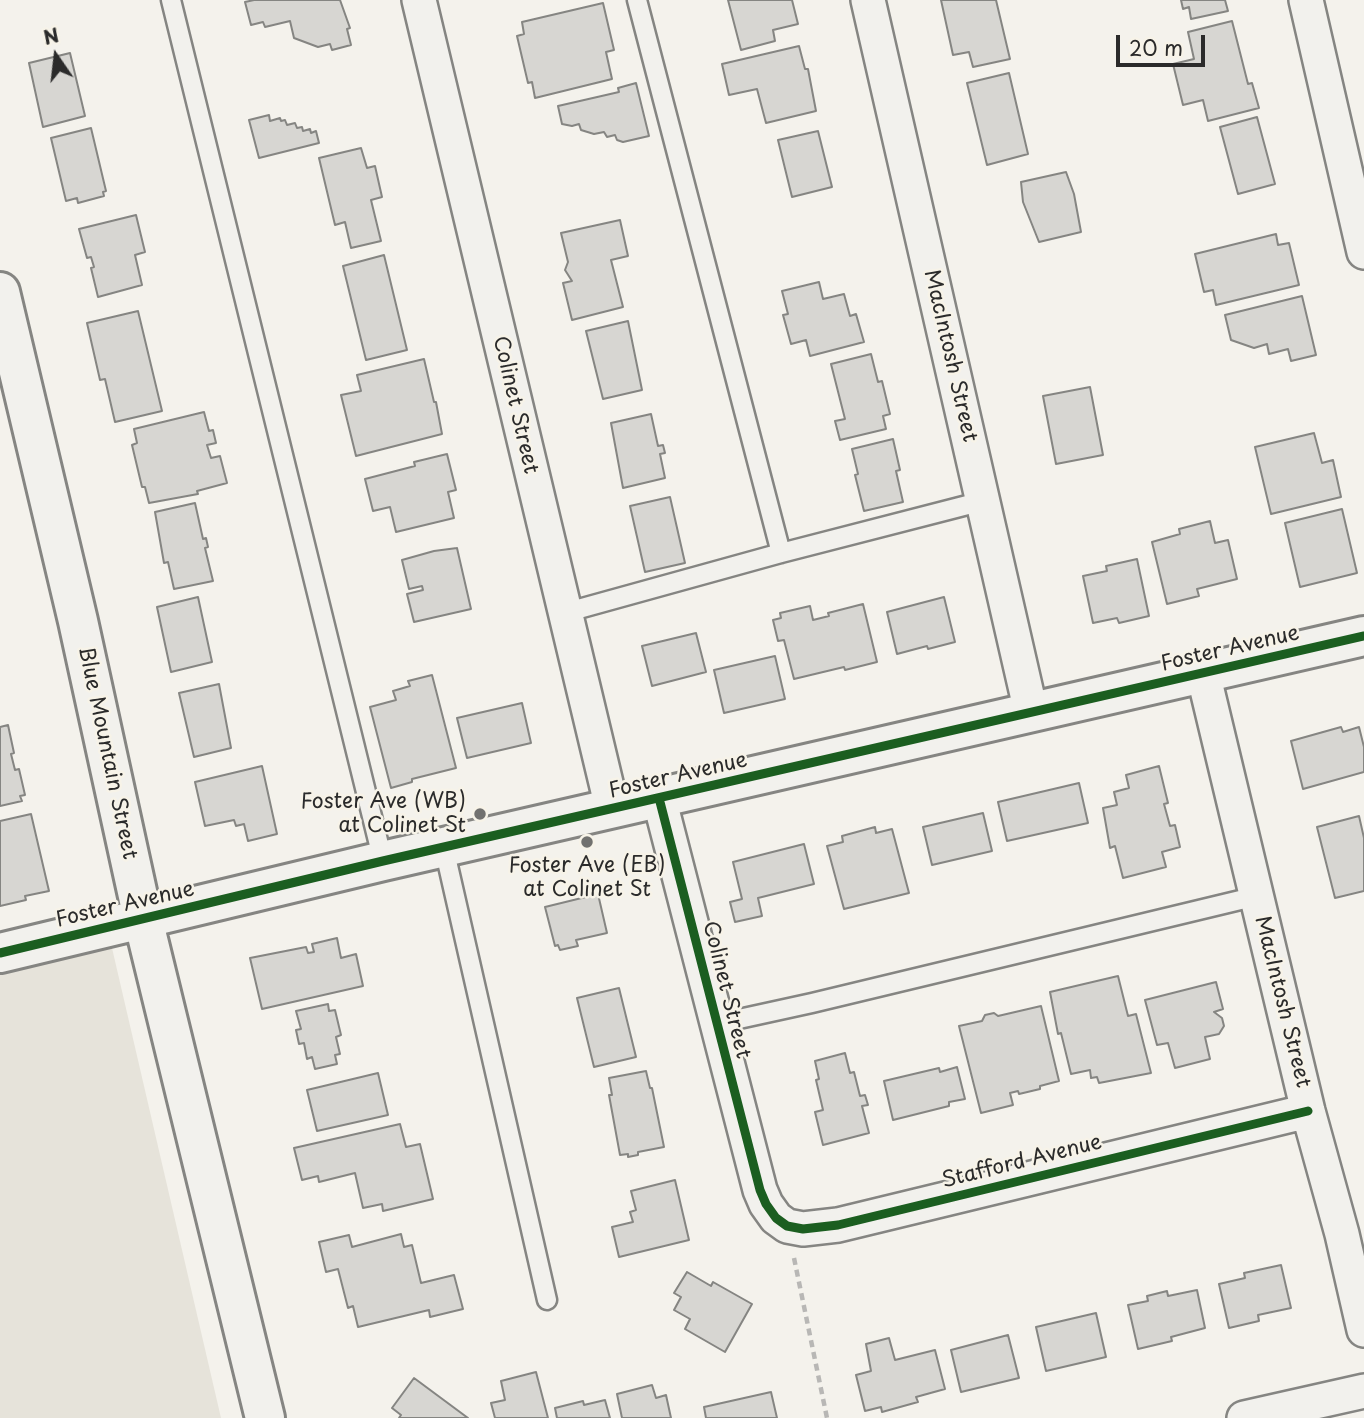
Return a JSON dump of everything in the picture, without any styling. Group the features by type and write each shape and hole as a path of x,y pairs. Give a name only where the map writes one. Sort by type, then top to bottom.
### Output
{"street":[{"name":"Colinet Street","path":"419,0 612,808"},
{"name":"MacIntosh Street","path":"868,0 1031,712"},
{"path":"1306,0 1364,252"},
{"name":"Blue Mountain Street","path":"0,292 82,637 144,919 265,1418"},
{"name":"Foster Avenue","path":"0,953 612,808 1364,636"},
{"name":"MacIntosh Street","path":"1203,673 1308,1111 1353,1232 1364,1330"},
{"name":"Colinet Street","path":"659,798 760,1190"},
{"name":"Stafford Avenue","path":"760,1190 776,1218 787,1226 820,1228 1308,1111"},
{"path":"1244,1418 1364,1391"}],"lane":[{"path":"171,0 383,862"},
{"path":"637,0 781,553"},
{"path":"564,613 983,501"},
{"path":"444,848 547,1300"},
{"path":"716,1024 1257,896"}],"path":[{"path":"792,1249 827,1418"}],"shaded area":[{"path":"112,948 221,1418 0,1418 0,974"}],"building":[{"path":"340,0 350,28 347,29 351,45 332,50 330,44 318,47 294,38 290,21 265,27 263,22 251,25 245,2"},
{"path":"728,0 792,0 798,24 773,30 775,41 741,50"},
{"path":"941,0 996,0 1010,59 973,67 969,52 953,55"},
{"path":"1181,0 1225,0 1228,11 1191,19 1189,7 1183,9"},
{"path":"603,3 614,50 606,52 612,79 535,98 532,82 528,83 517,36 524,34 522,22"},
{"path":"1232,21 1248,84 1252,83 1259,108 1208,121 1203,100 1183,105 1173,64 1194,59 1188,32"},
{"path":"799,46 805,69 808,69 816,111 766,123 757,89 729,95 722,64"},
{"path":"70,53 85,116 43,127 29,63"},
{"path":"1009,73 1028,154 987,165 967,83"},
{"path":"636,83 649,136 623,142 617,140 615,135 607,137 604,132 594,134 581,130 579,124 562,124 558,106 619,92 618,88"},
{"path":"269,115 270,121 280,118 281,121 285,120 287,125 295,123 297,128 302,127 303,131 316,131 319,143 259,158 249,120"},
{"path":"1257,117 1275,184 1238,194 1220,127"},
{"path":"91,128 106,191 103,192 104,196 78,203 77,198 66,201 51,138"},
{"path":"818,131 832,187 792,197 778,140"},
{"path":"361,148 367,168 375,166 382,197 371,200 381,241 351,248 345,222 335,225 319,158"},
{"path":"1066,172 1074,194 1081,232 1039,242 1023,202 1021,182"},
{"path":"136,215 145,252 135,255 142,285 98,297 91,268 94,267 91,257 87,258 79,229"},
{"path":"620,220 628,256 611,260 623,307 572,320 563,283 572,281 565,270 568,262 561,233"},
{"path":"1276,234 1278,245 1289,243 1299,285 1216,305 1213,290 1204,292 1195,254"},
{"path":"384,255 407,350 366,360 343,266"},
{"path":"819,282 823,299 844,294 850,316 856,314 864,342 810,356 806,340 791,344 783,315 788,314 782,291"},
{"path":"1302,296 1316,355 1291,361 1288,349 1269,354 1267,344 1254,348 1231,340 1225,315"},
{"path":"138,311 162,411 115,422 105,379 100,380 87,323"},
{"path":"628,321 642,390 603,399 586,331"},
{"path":"871,354 878,382 882,381 890,414 883,416 886,429 840,440 835,421 845,419 831,364"},
{"path":"424,359 442,434 356,456 341,395 361,391 357,375"},
{"path":"1090,387 1103,455 1056,464 1043,396"},
{"path":"204,412 209,431 213,430 216,443 207,445 211,458 220,456 227,483 197,491 198,494 149,503 145,487 142,487 132,445 137,443 134,429"},
{"path":"651,414 658,446 663,445 665,453 660,454 665,478 623,488 611,423"},
{"path":"1314,433 1322,463 1333,460 1341,497 1271,514 1255,447"},
{"path":"893,439 903,502 864,511 852,449"},
{"path":"447,454 456,490 448,492 454,518 396,532 390,507 373,511 365,479 415,466 414,462"},
{"path":"670,497 685,563 645,572 630,506"},
{"path":"195,503 203,539 206,538 208,547 205,548 213,581 174,589 168,562 164,563 155,512"},
{"path":"1342,509 1357,573 1300,587 1285,523"},
{"path":"1210,521 1215,543 1228,540 1237,579 1197,589 1199,596 1167,604 1152,542 1180,534 1179,529"},
{"path":"457,548 471,609 414,622 407,594 423,590 422,586 409,589 402,560"},
{"path":"1137,559 1149,616 1119,623 1117,618 1093,623 1083,576 1107,571 1106,566"},
{"path":"198,597 212,662 171,672 157,607"},
{"path":"944,597 955,642 897,654 887,612"},
{"path":"863,604 877,662 794,679 784,640 778,641 773,620 781,618 780,613 810,606 813,620"},
{"path":"696,633 706,672 652,686 642,646"},
{"path":"775,656 785,699 724,713 714,670"},
{"path":"432,675 456,768 412,779 412,782 391,788 370,707 396,700 393,691 410,686 408,681"},
{"path":"219,684 231,748 194,757 179,693"},
{"path":"522,703 531,743 467,758 457,718"},
{"path":"8,725 14,753 11,754 15,770 19,769 25,795 20,796 22,801 0,806 0,727"},
{"path":"1341,727 1343,732 1359,727 1364,747 1364,772 1303,789 1291,741"},
{"path":"262,766 277,834 248,841 244,824 236,826 234,820 205,826 195,782"},
{"path":"1159,766 1168,803 1164,804 1170,826 1175,825 1180,847 1162,852 1166,867 1123,878 1115,846 1110,848 1103,808 1117,805 1114,792 1129,788 1126,775"},
{"path":"1079,783 1088,823 1007,841 998,802"},
{"path":"983,813 992,851 932,865 923,827"},
{"path":"31,814 49,891 25,896 26,900 0,906 0,821"},
{"path":"1359,816 1364,838 1364,891 1335,898 1317,827"},
{"path":"875,827 876,833 892,829 909,893 844,909 827,846 843,842 842,836"},
{"path":"804,844 814,884 758,898 762,916 735,922 730,902 742,899 733,862"},
{"path":"598,894 607,933 576,940 578,946 560,950 558,945 555,946 545,907"},
{"path":"337,938 341,958 356,954 363,986 262,1009 250,958 306,947 308,953 314,952 312,944"},
{"path":"1118,976 1128,1016 1136,1014 1151,1073 1099,1083 1097,1077 1091,1078 1090,1070 1071,1074 1061,1033 1058,1034 1050,992"},
{"path":"1216,982 1223,1009 1214,1012 1222,1018 1224,1026 1219,1034 1205,1037 1210,1059 1175,1068 1168,1043 1157,1045 1145,1000"},
{"path":"619,988 636,1057 594,1067 577,998"},
{"path":"328,1004 329,1011 335,1010 341,1035 336,1037 340,1054 335,1055 337,1064 315,1069 312,1057 307,1059 304,1043 299,1044 296,1030 301,1029 296,1011"},
{"path":"1041,1006 1059,1081 1040,1086 1040,1089 1019,1094 1018,1091 1010,1093 1013,1105 981,1113 959,1026 982,1021 985,1015 994,1013 998,1016"},
{"path":"845,1053 850,1073 854,1072 860,1096 865,1095 868,1105 862,1106 869,1133 823,1145 815,1112 823,1110 815,1061"},
{"path":"957,1067 965,1099 949,1102 949,1106 893,1120 884,1081 939,1068 940,1072"},
{"path":"646,1071 664,1147 638,1152 638,1155 628,1157 628,1154 620,1155 609,1095 612,1095 609,1078"},
{"path":"378,1073 388,1115 317,1131 307,1090"},
{"path":"400,1124 406,1147 420,1144 433,1199 383,1211 382,1204 363,1208 355,1173 319,1182 318,1176 302,1180 294,1148"},
{"path":"675,1180 689,1240 619,1257 612,1227 633,1222 630,1212 636,1210 631,1191"},
{"path":"401,1234 404,1247 412,1245 421,1283 454,1275 463,1309 430,1317 429,1310 358,1327 353,1306 348,1308 338,1269 326,1272 319,1242 349,1235 352,1247"},
{"path":"1281,1265 1291,1308 1258,1315 1259,1321 1229,1328 1219,1284 1245,1278 1244,1273"},
{"path":"687,1272 711,1286 713,1282 752,1304 725,1352 685,1329 690,1319 674,1310 681,1297 674,1293"},
{"path":"1197,1290 1205,1328 1171,1337 1172,1341 1138,1349 1128,1305 1148,1301 1147,1296 1167,1291 1168,1296"},
{"path":"1096,1313 1106,1357 1046,1371 1036,1327"},
{"path":"1008,1335 1019,1378 961,1392 951,1350"},
{"path":"889,1338 895,1360 935,1350 945,1389 916,1397 918,1402 882,1412 881,1407 865,1411 856,1375 871,1371 866,1344"},
{"path":"536,1372 548,1418 495,1418 491,1403 505,1400 501,1381"},
{"path":"414,1378 468,1418 399,1418 401,1415 392,1408"},
{"path":"652,1385 656,1398 666,1395 671,1418 622,1418 617,1394"},
{"path":"771,1392 777,1418 706,1418 704,1407"},
{"path":"605,1400 610,1418 557,1418 555,1408 583,1401 584,1405"}],"cycle path":[{"path":"0,953 383,861 1364,636"},
{"path":"659,798 760,1190 776,1218 787,1226 803,1229 838,1225 1308,1111"}],"place":[{"name":"Foster Ave (WB) at Colinet St","path":"480,814"},
{"name":"Foster Ave (EB) at Colinet St","path":"587,842"}]}
